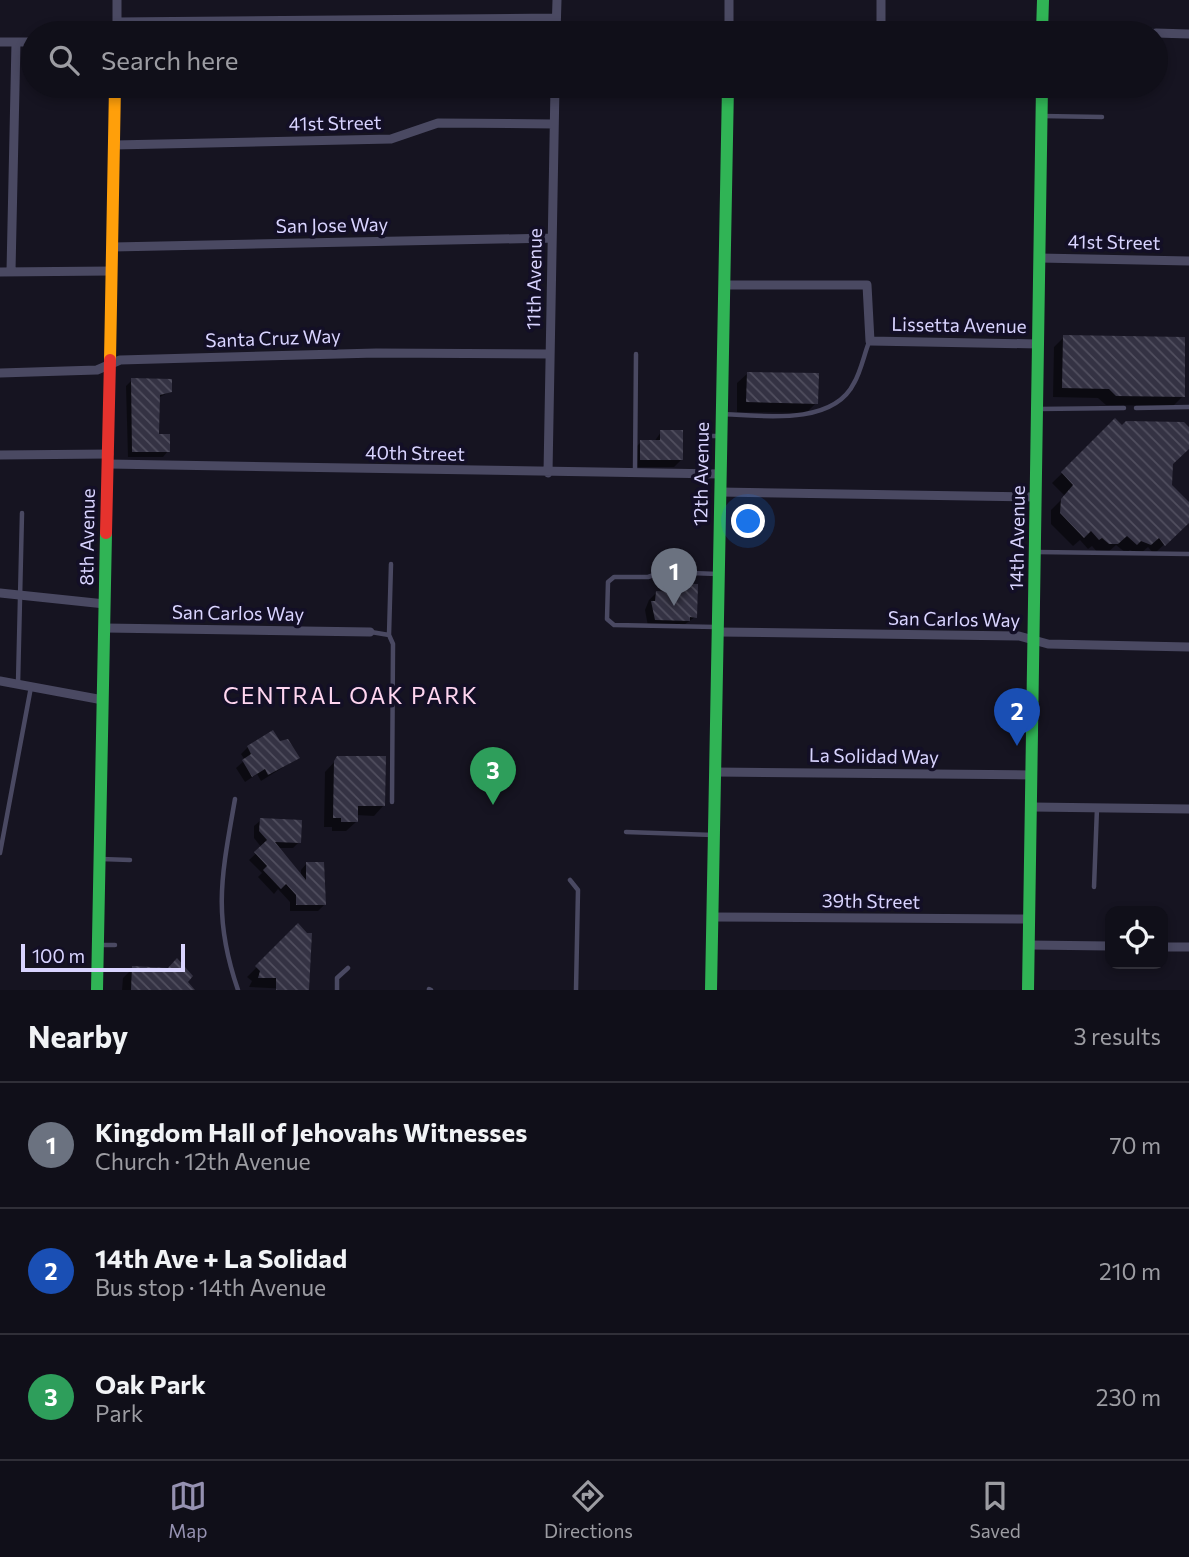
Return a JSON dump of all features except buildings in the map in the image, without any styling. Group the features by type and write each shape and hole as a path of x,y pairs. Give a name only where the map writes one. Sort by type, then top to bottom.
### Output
{"street":[{"path":"117,0 117,21"},
{"path":"293,21 556,18 556,0"},
{"path":"729,0 729,21"},
{"path":"881,0 881,21"},
{"path":"1042,21 1043,0"},
{"path":"1168,33 1189,34"},
{"path":"0,42 21,42"},
{"path":"11,271 16,42"},
{"name":"8th Avenue","path":"97,990 115,98"},
{"name":"11th Avenue","path":"548,473 555,98"},
{"name":"12th Avenue","path":"711,990 728,98"},
{"name":"14th Avenue","path":"1028,990 1042,98"},
{"name":"41st Street","path":"114,145 391,139 445,122 554,124"},
{"name":"San Jose Way","path":"113,247 552,238"},
{"name":"41st Street","path":"1039,258 1189,261"},
{"path":"0,272 112,271"},
{"name":"Lissetta Avenue","path":"724,285 867,285 870,341 1038,344"},
{"name":"Santa Cruz Way","path":"0,373 97,370 120,360 376,353 550,354"},
{"name":"40th Street","path":"0,455 548,473 721,474"},
{"path":"720,492 1036,497"},
{"path":"0,593 105,604"},
{"name":"San Carlos Way","path":"105,628 370,632"},
{"name":"San Carlos Way","path":"718,630 1019,636 1048,644 1189,647"},
{"path":"0,681 103,700"},
{"name":"La Solidad Way","path":"715,772 1032,775"},
{"path":"1032,807 1189,809"},
{"name":"39th Street","path":"712,917 1030,919"},
{"path":"1030,945 1105,946"},
{"path":"1168,947 1189,947"}],"lane":[{"path":"1041,116 1102,117"},
{"path":"722,414 795,414 831,408 854,385 870,341"},
{"path":"635,473 636,354"},
{"path":"1136,408 1189,407"},
{"path":"1038,409 1124,408"},
{"path":"703,474 703,436 722,436"},
{"path":"19,684 22,513"},
{"path":"1036,552 1189,554"},
{"path":"391,564 389,635 393,644 392,802"},
{"path":"718,630 614,625 607,620 608,582 614,577 648,577 663,572 719,573"},
{"path":"370,632 389,635"},
{"path":"0,853 31,687"},
{"path":"235,799 219,906 226,955 238,990"},
{"path":"1094,887 1097,807"},
{"path":"626,832 714,835"},
{"path":"100,859 130,860"},
{"path":"570,880 578,890 576,990"},
{"path":"98,945 116,945"},
{"path":"337,990 337,978 348,968"}],"traffic: fast":[{"path":"1042,21 1043,0"},
{"path":"711,990 728,98"},
{"path":"1028,990 1042,98"},
{"path":"97,990 106,533"}],"traffic: slow":[{"path":"110,360 115,98"}],"traffic: jam":[{"path":"106,533 110,360"}],"place":[{"name":"Kingdom Hall of Jehovahs Witnesses","path":"674,606"},
{"name":"14th Ave + La Solidad","path":"1017,746"},
{"name":"Oak Park","path":"493,805"}],"district":[{"name":"CENTRAL OAK PARK","path":"351,696"}]}
